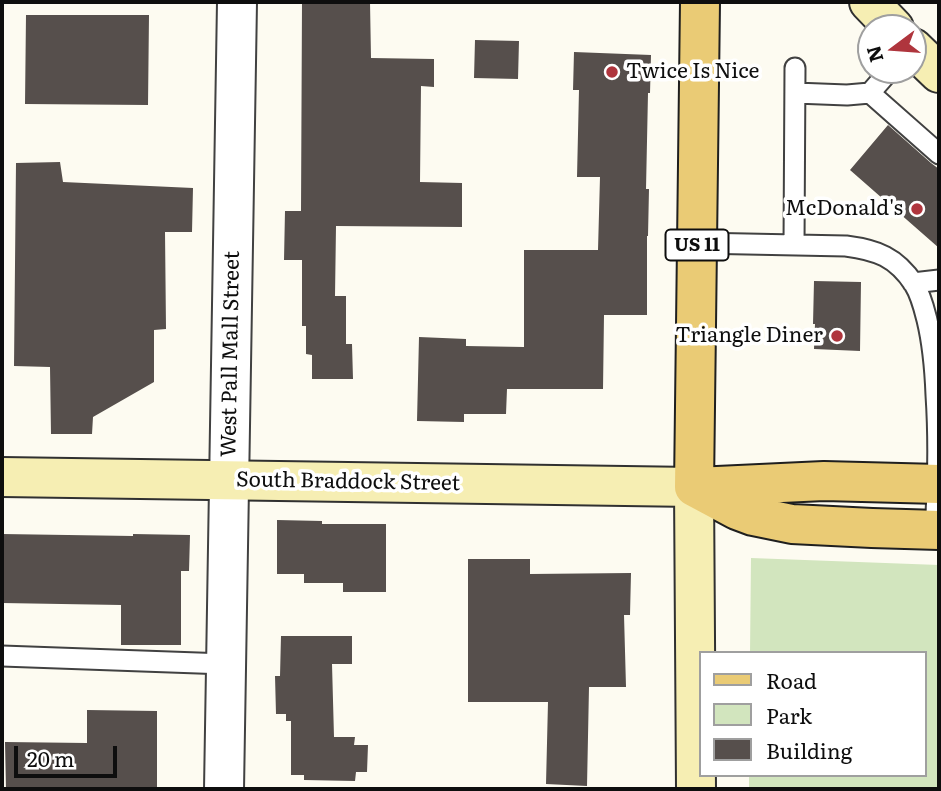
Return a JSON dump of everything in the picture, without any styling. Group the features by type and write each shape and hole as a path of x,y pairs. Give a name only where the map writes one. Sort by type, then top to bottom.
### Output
{"main road":[{"name":"US 11","path":"694,488 700,2"},
{"name":"South Braddock Street","path":"2,477 694,488 824,481 938,484"},
{"name":"South Braddock Street","path":"694,488 753,516 792,524 937,530"},
{"path":"694,488 696,789"}],"street":[{"name":"West Pall Mall Street","path":"224,789 237,2"}],"lane":[{"path":"794,245 795,68"},
{"path":"795,93 870,93 878,84"},
{"path":"870,93 939,154"},
{"path":"697,243 846,246 875,251 896,264 913,283 925,311 934,352 937,530"},
{"path":"913,283 939,280"},
{"path":"2,656 226,664"}],"green space":[{"path":"751,558 939,565 939,789 749,789 749,777 927,777 927,651 750,651"}],"building":[{"path":"302,2 370,2 371,58 434,59 434,87 421,86 420,182 462,183 462,227 336,226 335,296 346,296 346,344 352,344 353,379 312,379 312,355 306,354 306,326 302,326 302,260 284,260 285,211 301,211"},
{"path":"26,15 149,15 148,105 25,104"},
{"path":"475,40 519,41 518,79 474,78"},
{"path":"574,52 651,55 646,189 649,189 647,315 604,315 603,389 507,389 506,414 464,414 464,422 417,421 419,337 466,339 466,346 524,347 524,250 598,250 600,177 577,177 579,90 573,90"},
{"name":"McDonald's","path":"888,125 939,169 939,248 850,170"},
{"path":"60,162 63,182 193,188 192,232 165,232 166,329 154,330 154,382 93,417 92,434 51,434 50,367 14,366 16,163"},
{"name":"Triangle Diner","path":"814,281 861,282 860,351 814,349"},
{"path":"277,520 322,521 322,524 386,524 386,592 343,592 343,583 304,583 304,574 277,574"},
{"path":"2,534 190,535 189,571 181,571 181,645 121,645 121,605 2,603"},
{"path":"468,559 530,559 530,574 631,573 630,615 624,615 626,687 589,687 587,786 546,784 548,702 468,702"},
{"path":"281,636 352,636 352,664 332,664 334,737 355,737 354,745 368,745 367,772 356,772 355,781 304,780 304,775 291,775 291,721 286,721 286,714 276,714 275,676 280,676"},
{"path":"87,710 157,711 157,789 6,789 5,742 87,743"}],"place":[{"name":"Twice Is Nice","path":"612,72"},
{"name":"McDonald's","path":"917,209"},
{"name":"Triangle Diner","path":"837,336"}]}
